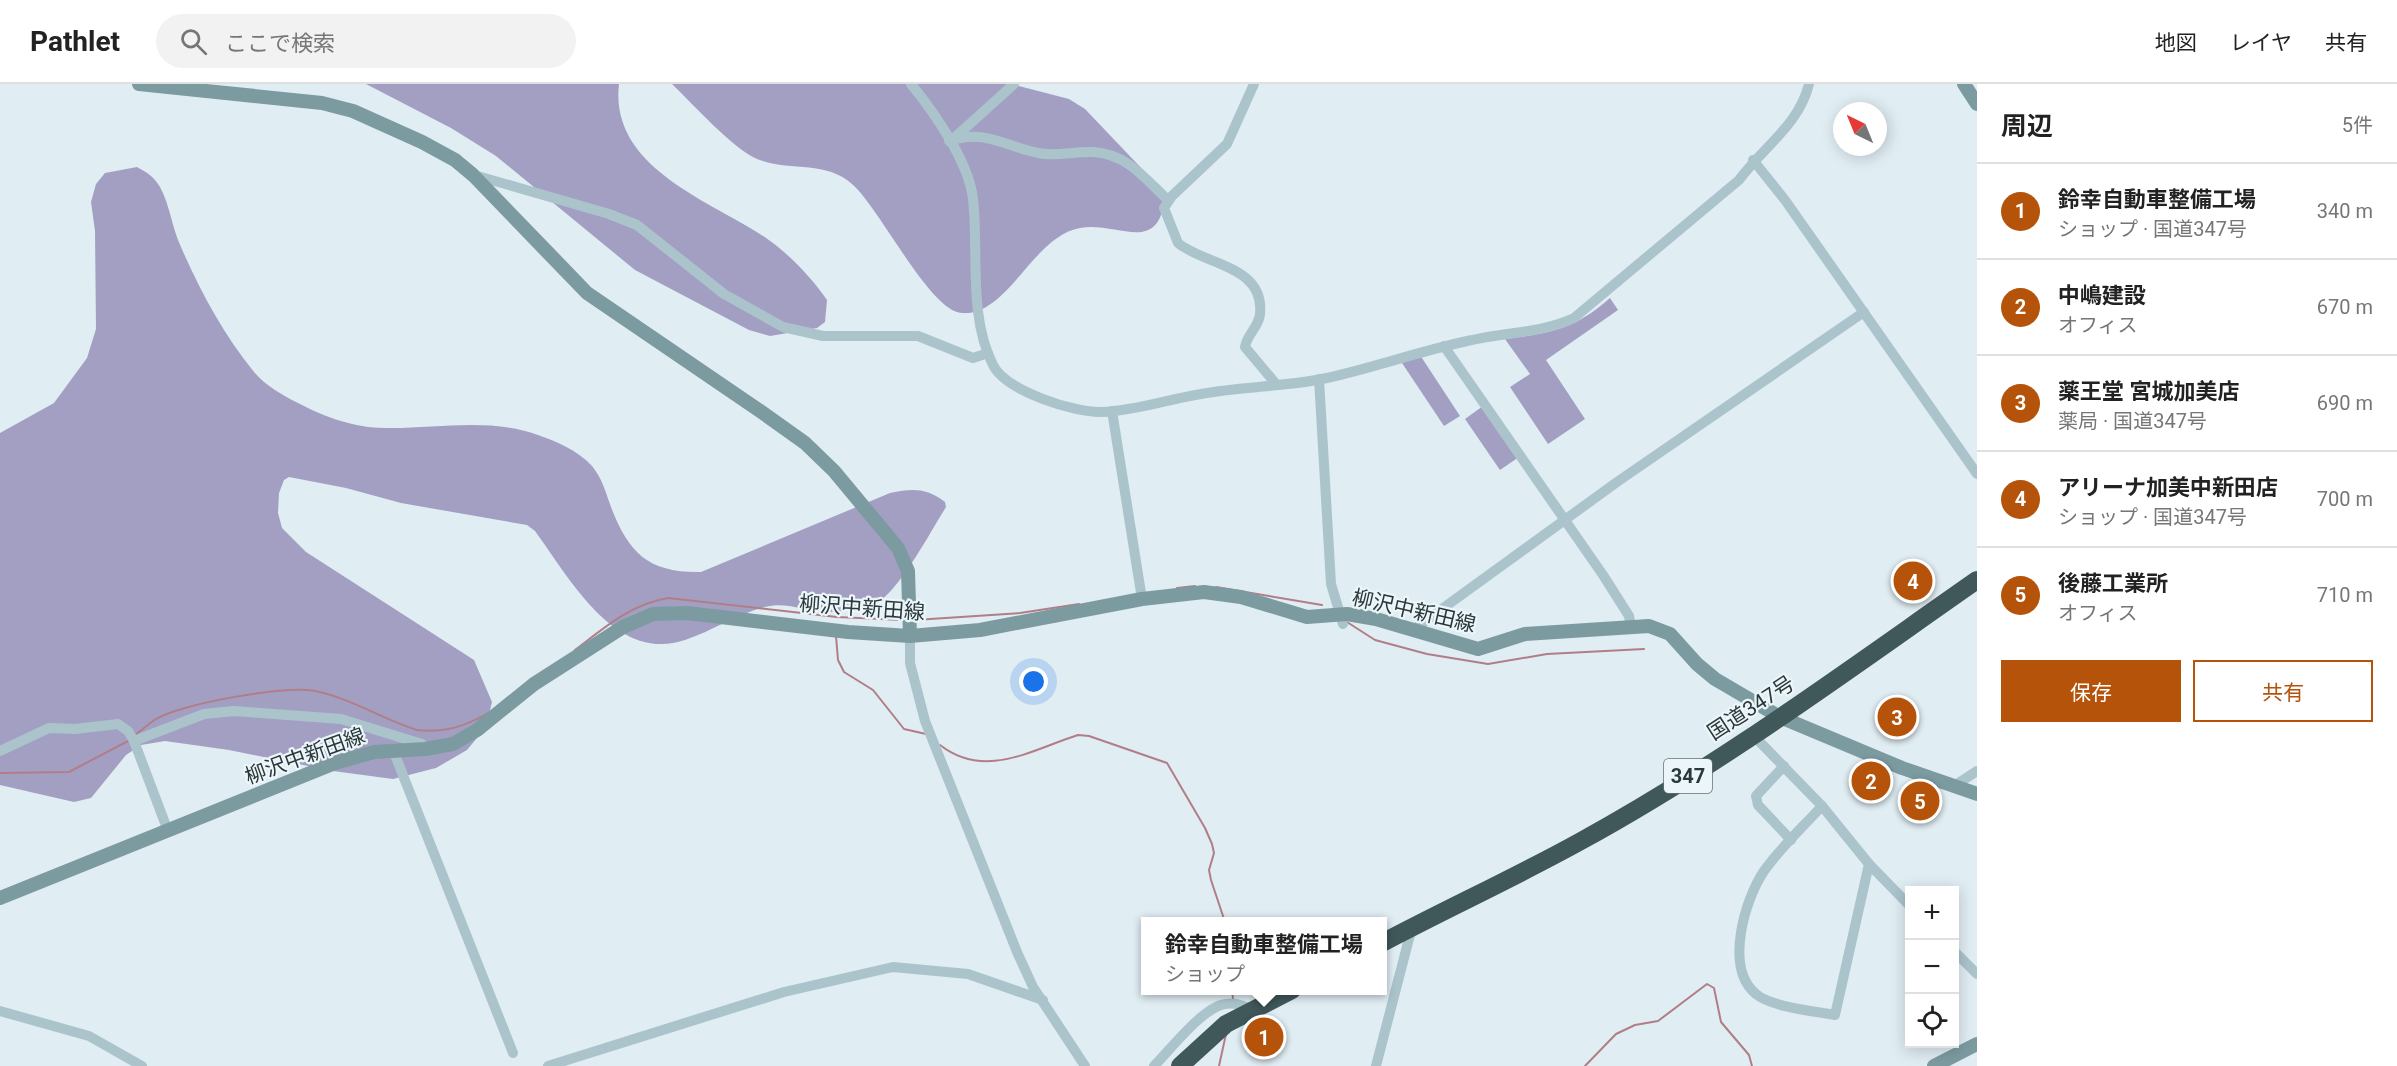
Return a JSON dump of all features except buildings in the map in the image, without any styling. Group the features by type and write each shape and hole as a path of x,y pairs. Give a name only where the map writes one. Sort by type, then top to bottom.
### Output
{"highway":[{"name":"国道347号","path":"1387,941 1581,841 1753,735 1977,580"},
{"path":"1180,1066 1246,1007 1278,995"}],"main road":[{"path":"139,84 322,103 353,111 423,142 455,160 473,175 587,293 805,443 834,471 898,548 908,571 909,631"},
{"path":"1964,84 1977,104"},
{"name":"柳沢中新田線","path":"0,898 335,764 374,752 425,749 453,744 477,730 534,684 622,627 653,614 687,613 848,632 981,630 1142,600 1204,592 1241,597 1307,617 1376,619 1478,649 1526,634 1649,626 1670,634 1696,664 1715,679 1780,717 1882,760 1977,794"},
{"path":"1934,1066 1977,1044"}],"street":[{"path":"911,84 949,141 965,171 973,198 976,297 988,353 994,368 1004,378 1026,391 1070,408 1113,411 1202,393 1319,379 1444,346 1555,326 1574,318 1739,180 1753,160 1797,115 1809,84"},
{"path":"949,141 1014,84"},
{"path":"1254,84 1227,144 1168,200 1164,214 1178,243 1232,267 1254,289 1260,304 1260,317 1245,346 1276,384"},
{"path":"949,141 986,136 1044,154 1094,152 1106,155 1140,170 1168,200"},
{"path":"1753,160 1785,200 1977,474"},
{"path":"473,175 609,214 637,225 723,294 783,327 823,336 918,336 973,358 988,353"},
{"path":"1413,630 1617,482 1864,312"},
{"path":"1444,346 1566,521 1629,616 1631,627"},
{"path":"1319,379 1331,585 1342,619"},
{"path":"1113,411 1142,600"},
{"path":"909,631 910,663 934,749 1017,952 1043,1000 1085,1066"},
{"path":"134,741 204,714 234,711 341,719 422,744 425,749"},
{"path":"0,751 49,728 84,728 114,723 128,731 134,741 168,831"},
{"path":"1753,735 1822,806 1869,864 1905,901"},
{"path":"393,750 513,1053"},
{"path":"1784,766 1756,796 1758,805 1791,840"},
{"path":"1954,786 1977,771"},
{"path":"1822,806 1758,881 1739,943 1742,974 1754,993 1768,1000 1835,1016 1869,864"},
{"path":"1376,1066 1412,927"},
{"path":"1959,956 1977,974"},
{"path":"548,1066 784,992 893,967 968,974 1043,1000"},
{"path":"1154,1066 1197,1022 1224,1004 1246,1007"},
{"path":"0,1011 89,1036 142,1066"}],"shaded area":[{"path":"366,84 619,84 620,113 630,138 647,160 668,179 766,238 791,258 827,300 825,322 817,328 770,336 749,330 635,270 496,156 451,128"},
{"path":"672,84 1011,84 1069,99 1085,109 1165,193 1162,213 1155,225 1146,231 1135,232 1094,227 1080,228 1063,234 1048,245 993,302 978,311 962,313 949,308 935,296 852,184 830,172 819,169 769,163 757,159 724,136"},
{"path":"137,167 160,187 181,247 196,280 223,328 254,372 269,386 318,413 362,426 404,428 500,426 538,435 560,444 580,455 592,466 601,481 625,537 643,558 654,564 668,569 701,572 890,493 912,490 925,492 945,502 946,507 898,583 876,603 855,609 828,612 773,605 744,614 685,640 660,644 637,640 616,628 596,612 535,531 527,525 401,503 346,488 289,477 284,480 279,493 278,513 282,528 306,552 474,660 492,702 486,727 467,750 436,768 393,779 333,771 229,750 165,741 141,745 126,755 91,798 74,802 0,785 0,433 54,403 87,358 96,329 95,231 91,202 96,184 105,173"},
{"path":"1610,298 1618,310 1546,360 1585,419 1548,444 1510,387 1530,374 1505,339 1562,328 1585,317"},
{"path":"1420,355 1460,416 1444,426 1400,360"},
{"path":"1483,406 1519,457 1500,470 1465,419"}],"waterway":[{"path":"1177,588 1195,586"},
{"path":"1216,587 1322,605"},
{"path":"575,650 607,625 630,611 668,598 837,617 903,620"},
{"path":"915,620 1020,613 1079,604"},
{"path":"1347,622 1375,640 1427,654 1488,664 1547,654 1644,649"},
{"path":"836,636 838,660 844,672 873,690 904,729 926,734"},
{"path":"134,736 156,719 187,707 233,697 281,691 301,690 328,694 417,730 436,731 454,728 488,713"},
{"path":"940,745 957,755 974,760 991,761 1026,754 1078,735 1089,736 1167,763 1212,844 1214,853 1209,870 1223,917"},
{"path":"0,773 69,772 130,740"},
{"path":"1585,1066 1616,1034 1635,1025 1658,1021 1707,984 1714,988 1721,1022 1749,1055 1752,1066"},
{"path":"1233,995 1233,999"},
{"path":"1219,1066 1226,1034"}],"place":[{"name":"アリーナ加美中新田店","path":"1913,581"},
{"name":"薬王堂 宮城加美店","path":"1897,717"},
{"name":"中嶋建設","path":"1871,781"},
{"name":"後藤工業所","path":"1920,801"},
{"name":"鈴幸自動車整備工場","path":"1264,1037"}]}
